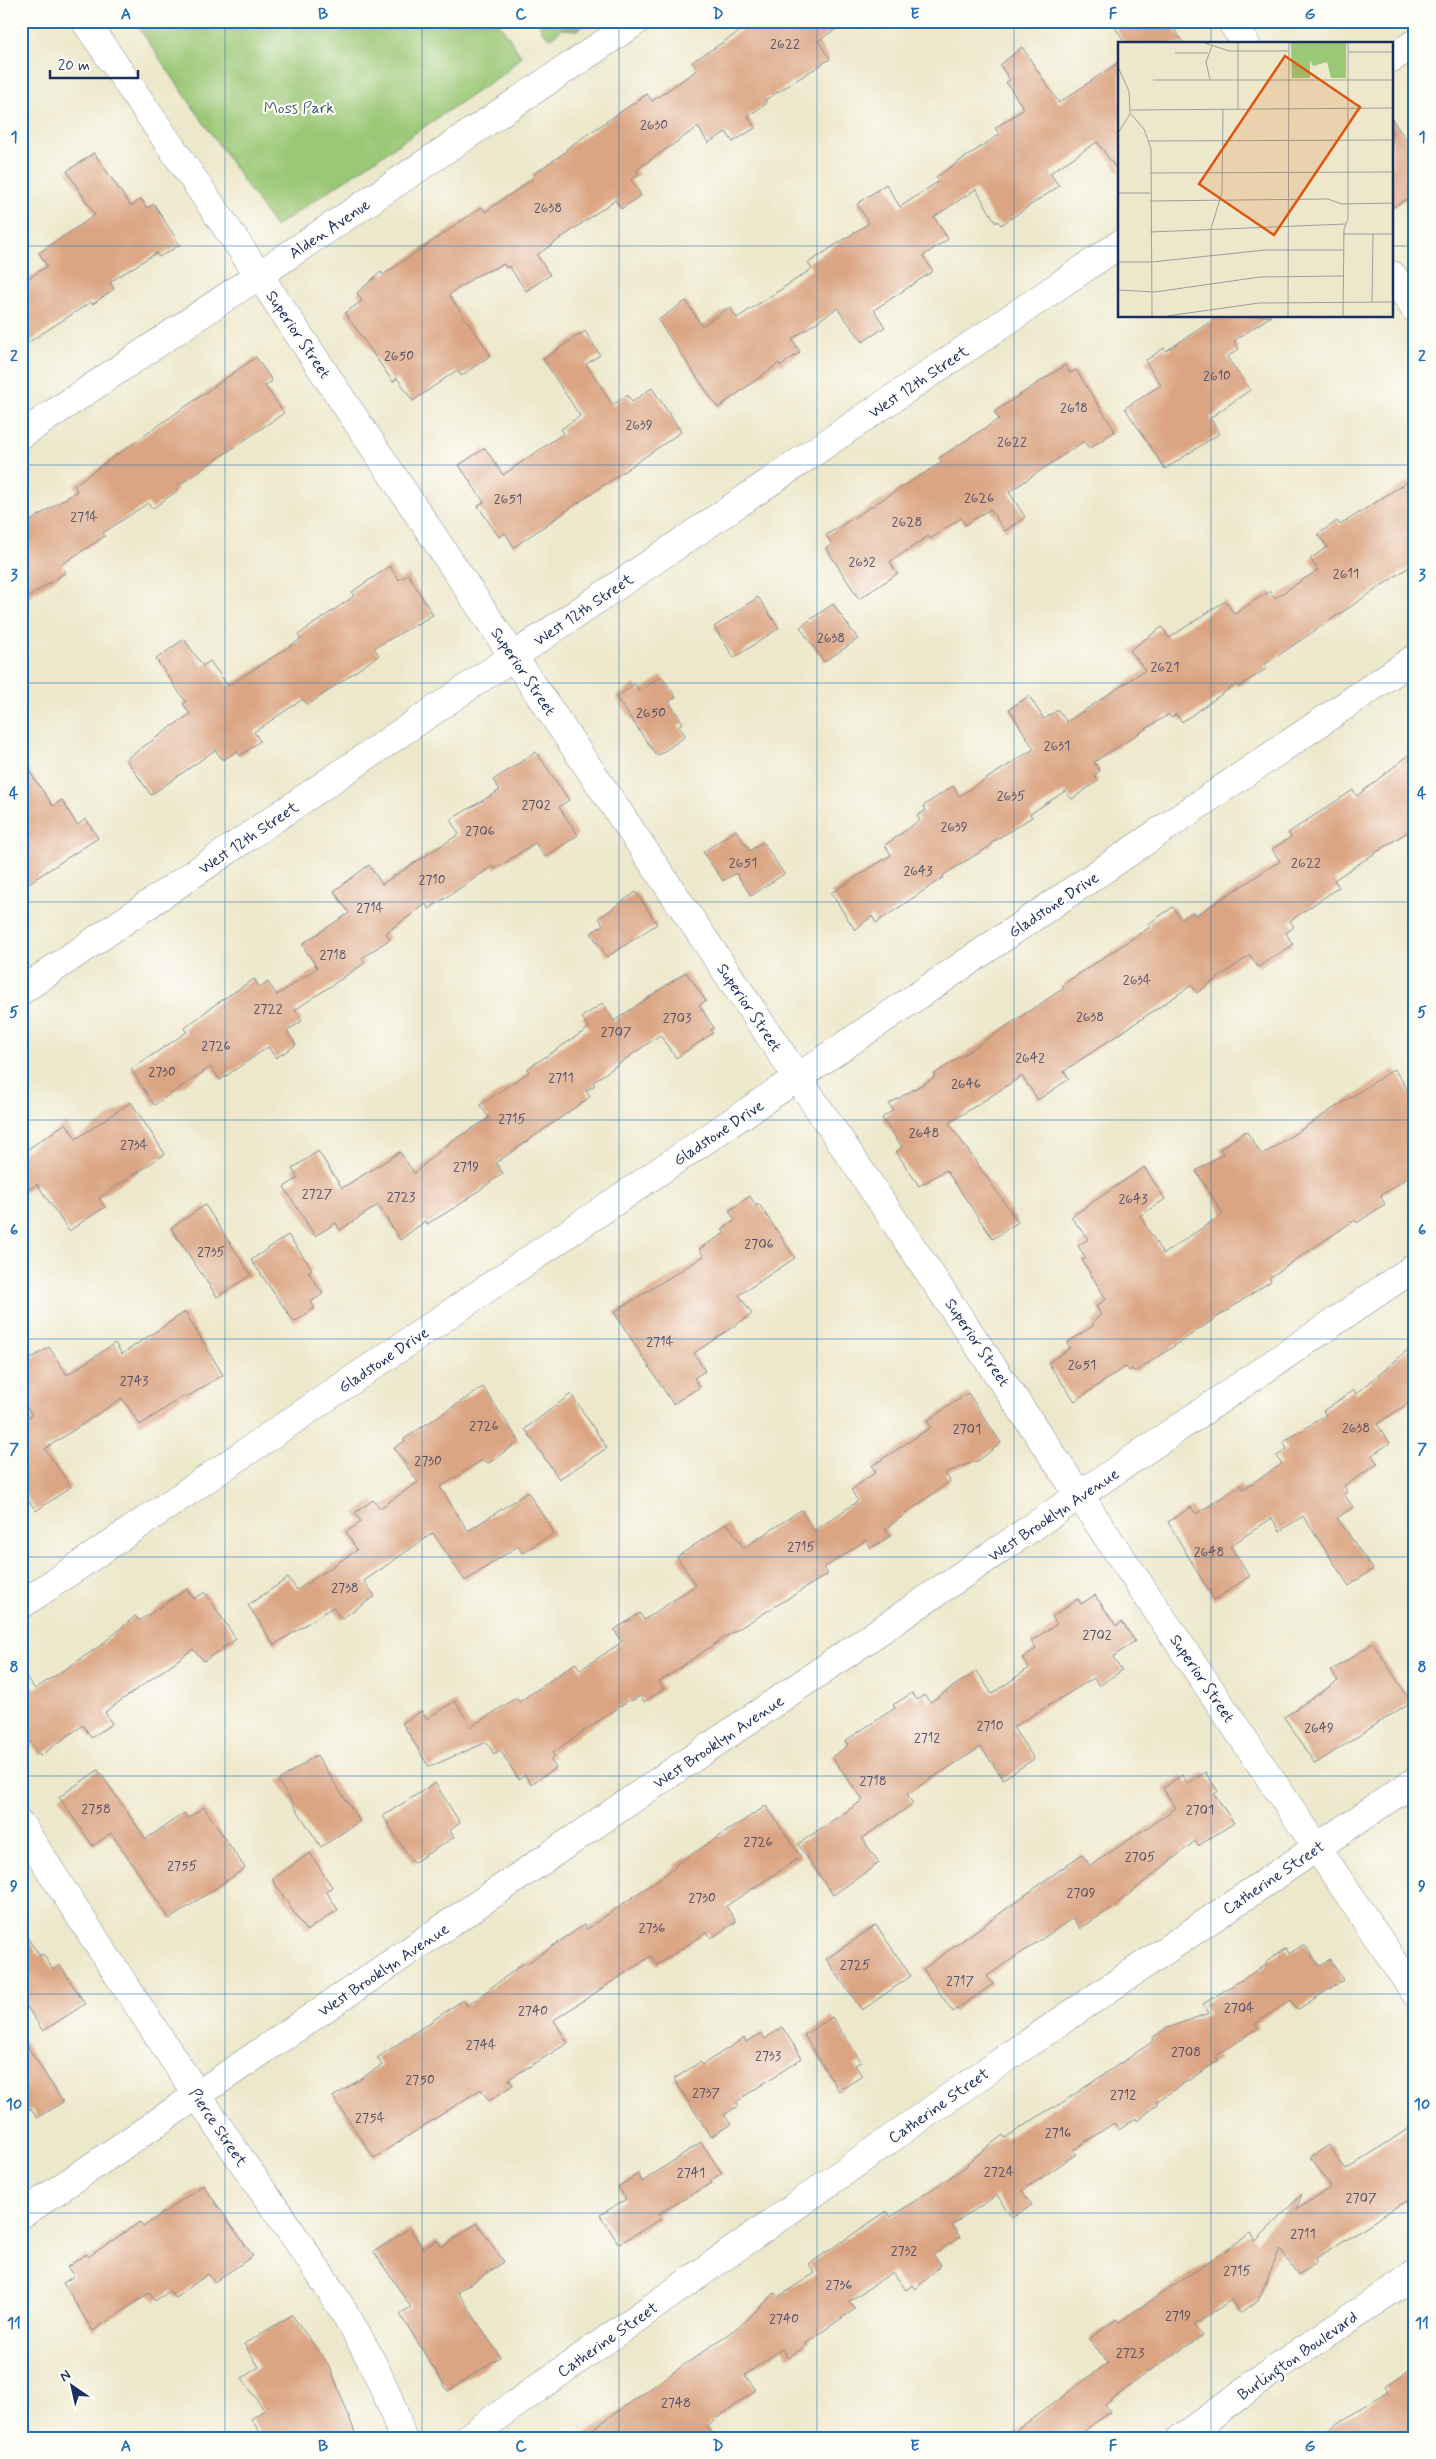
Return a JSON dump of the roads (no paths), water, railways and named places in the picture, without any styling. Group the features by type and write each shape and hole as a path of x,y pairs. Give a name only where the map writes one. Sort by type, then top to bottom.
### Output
{"street":[{"name":"Superior Street","path":"85,21 260,275 514,656 1415,1993"},
{"name":"Alden Avenue","path":"21,435 637,21"},
{"path":"1231,21 1245,42"},
{"path":"1394,57 1415,43"},
{"name":"West 12th Street","path":"21,992 1118,245"},
{"path":"1394,278 1415,309"},
{"name":"Gladstone Drive","path":"21,1605 1415,658"},
{"name":"West Brooklyn Avenue","path":"21,2215 1415,1267"},
{"name":"Catherine Street","path":"467,2438 966,2086 1415,1782"},
{"name":"Pierce Street","path":"21,1825 198,2096 332,2294 374,2366 402,2438"},
{"name":"Burlington Boulevard","path":"1181,2438 1282,2364 1415,2274"}],"park label":[{"name":"Moss Park","path":"299,107"}]}
